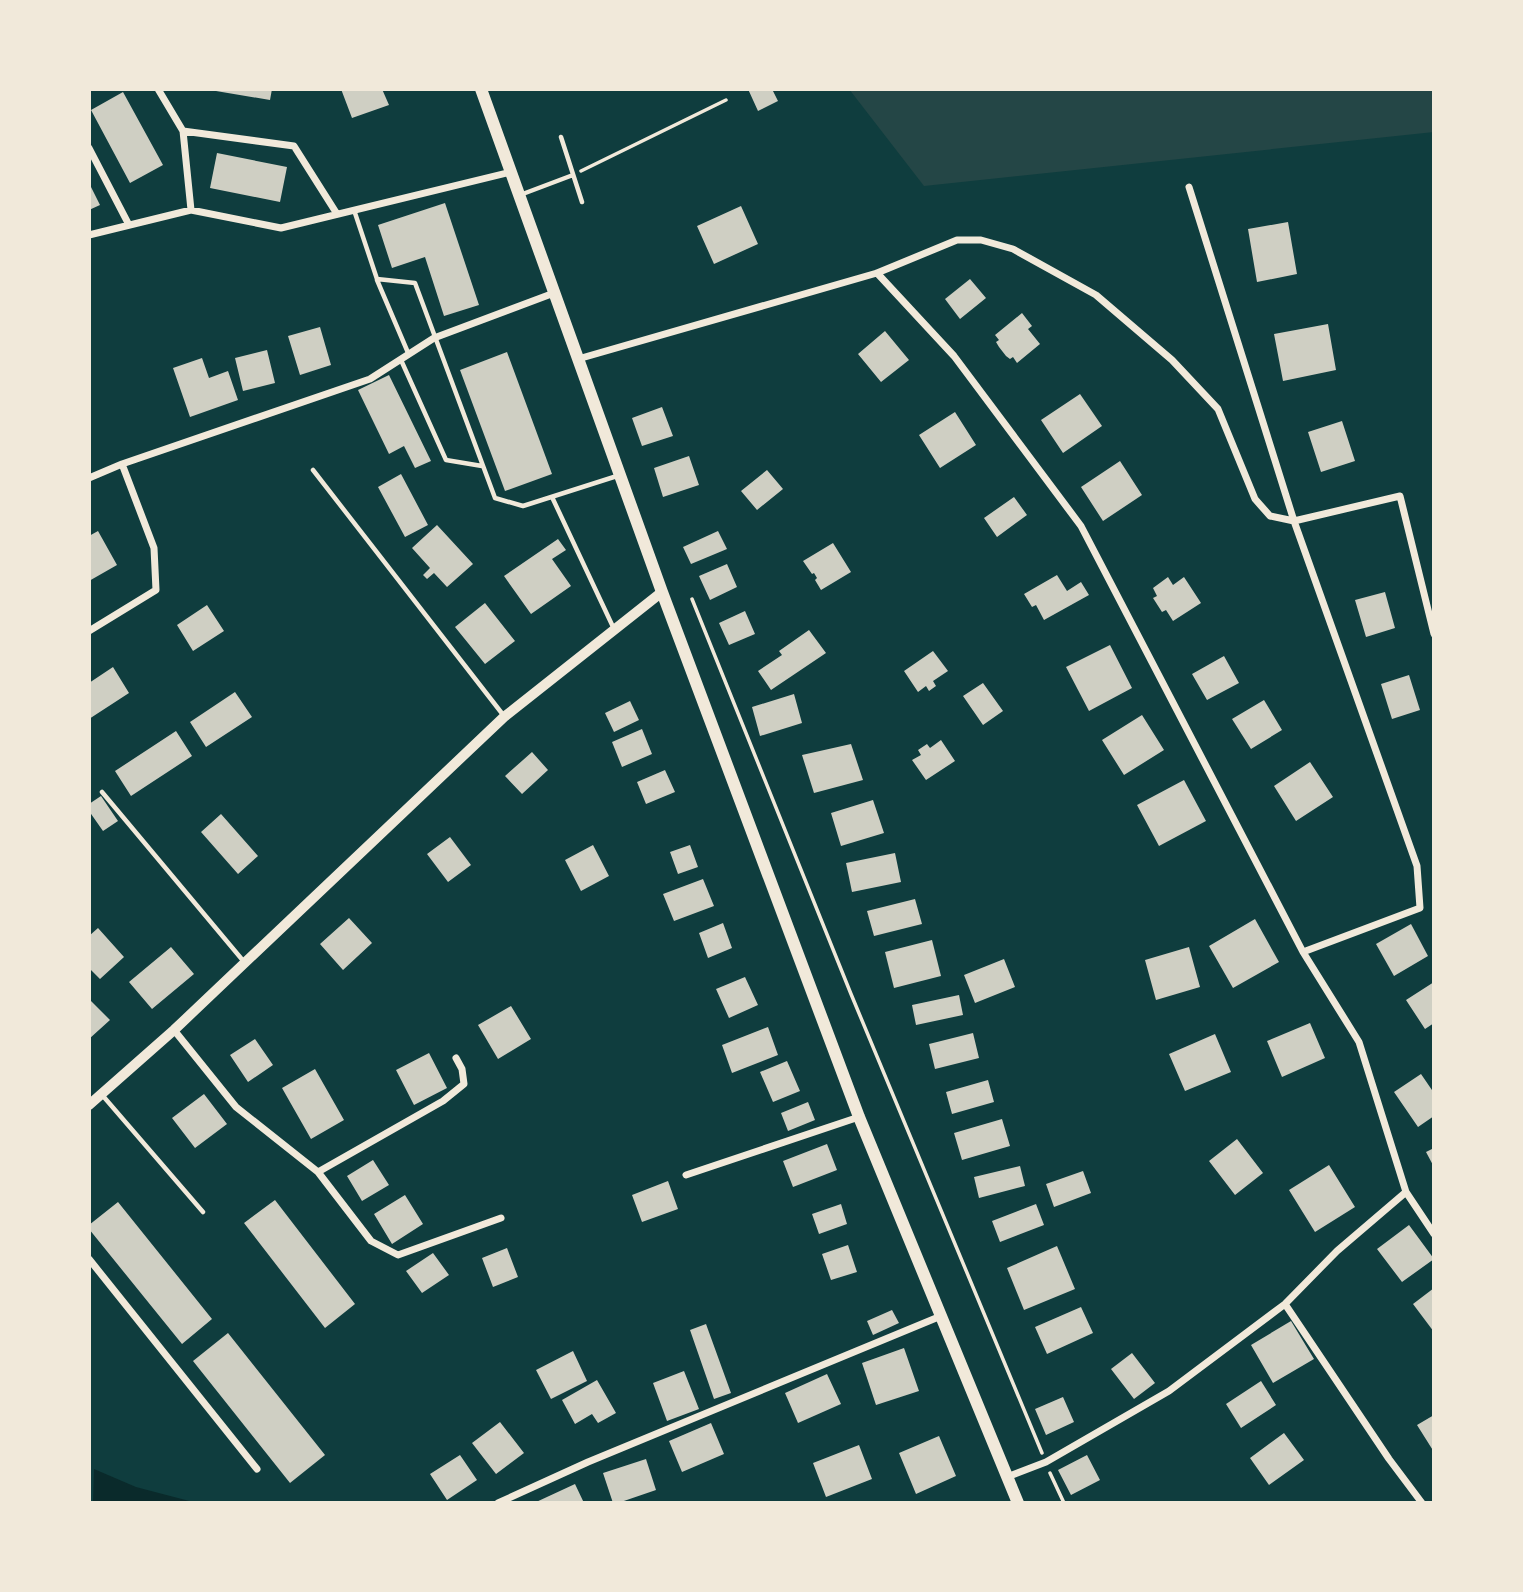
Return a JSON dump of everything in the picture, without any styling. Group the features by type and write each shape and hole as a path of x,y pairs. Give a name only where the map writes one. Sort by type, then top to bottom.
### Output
{"main road":[{"path":"481,89 662,592 859,1117 1018,1503"}],"street":[{"path":"158,89 183,131 191,210"},
{"path":"183,131 294,146 337,214"},
{"path":"89,148 129,225"},
{"path":"89,235 191,210 281,228 511,172"},
{"path":"1189,187 1294,521 1416,866 1420,908 1303,951"},
{"path":"578,359 877,273 957,240 981,240 1013,249 1096,295 1172,360 1217,410 1255,499 1270,516 1294,521 1400,496 1434,634"},
{"path":"877,273 954,356 1081,526 1303,951 1359,1042 1406,1192 1434,1234"},
{"path":"89,478 122,464 370,379 434,338 554,293"},
{"path":"89,631 156,590 154,548 122,464"},
{"path":"89,1105 174,1030 505,717 662,592"},
{"path":"174,1030 236,1107 318,1172 371,1241 398,1255 501,1218"},
{"path":"318,1172 443,1101 464,1084 463,1069 456,1058"},
{"path":"687,1175 859,1117"},
{"path":"1007,1477 1045,1462 1169,1391 1285,1304 1337,1251 1406,1192"},
{"path":"89,1259 257,1469"},
{"path":"1285,1304 1389,1459 1422,1503"},
{"path":"498,1503 588,1462 941,1316"}],"lane":[{"path":"561,137 582,202"},
{"path":"519,195 573,175"},
{"path":"354,210 377,279 409,355"},
{"path":"377,279 415,284 495,498 523,506 620,475"},
{"path":"401,360 446,460 482,466"},
{"path":"313,470 505,717"},
{"path":"552,497 614,629"},
{"path":"102,792 245,963"},
{"path":"102,1096 203,1212"}],"path":[{"path":"573,175 726,100"},
{"path":"692,599 851,994 1064,1503"}],"shaded area":[{"path":"849,89 1434,89 1434,132 924,186"},
{"path":"94,1469 136,1487 197,1503 93,1503"}],"building":[{"path":"216,89 272,89 270,100"},
{"path":"341,89 382,89 389,105 352,118"},
{"path":"748,89 772,89 778,101 758,111"},
{"path":"123,92 163,165 130,183 91,110"},
{"path":"217,153 287,167 280,202 210,188"},
{"path":"89,183 100,205 89,210"},
{"path":"445,203 479,305 444,316 425,257 392,268 378,225"},
{"path":"741,206 758,244 714,264 697,226"},
{"path":"1288,222 1297,274 1257,282 1248,229"},
{"path":"970,279 986,298 960,319 945,299"},
{"path":"1022,313 1032,326 1028,329 1040,344 1017,363 1013,357 1010,359 1006,356 996,342 999,340 995,335"},
{"path":"1328,324 1336,370 1283,381 1274,334"},
{"path":"320,327 331,365 300,375 288,336"},
{"path":"885,331 909,360 881,382 858,354"},
{"path":"267,350 275,383 243,391 235,358"},
{"path":"507,352 552,474 505,491 460,370"},
{"path":"202,358 209,378 228,371 238,400 190,417 173,368"},
{"path":"389,375 431,461 415,468 404,446 389,454 358,390"},
{"path":"1080,394 1102,426 1063,453 1041,420"},
{"path":"662,407 673,436 642,446 632,418"},
{"path":"955,412 976,445 940,468 919,435"},
{"path":"1342,421 1355,461 1321,472 1308,432"},
{"path":"689,456 699,485 663,497 654,468"},
{"path":"1120,461 1142,495 1103,521 1081,487"},
{"path":"767,470 783,489 757,510 741,491"},
{"path":"401,474 428,525 405,537 378,487"},
{"path":"1014,497 1027,515 997,537 984,518"},
{"path":"437,525 473,564 447,587 434,573 427,579 423,575 430,568 412,548"},
{"path":"98,531 117,565 89,581 89,536"},
{"path":"718,531 727,549 691,564 683,547"},
{"path":"558,539 566,550 552,559 571,586 531,614 504,576"},
{"path":"833,543 851,572 821,590 814,573 812,574 803,561"},
{"path":"727,564 737,587 710,600 699,576"},
{"path":"1057,575 1067,591 1081,582 1089,595 1044,620 1036,605 1032,607 1024,594"},
{"path":"1168,577 1173,585 1184,577 1201,603 1173,621 1166,610 1162,612 1153,598 1157,596 1153,588"},
{"path":"1385,592 1395,628 1366,637 1355,600"},
{"path":"485,603 515,641 485,664 455,627"},
{"path":"207,605 224,631 193,651 177,625"},
{"path":"745,611 755,634 729,645 719,623"},
{"path":"809,630 826,653 771,690 758,671 782,655 779,651"},
{"path":"1110,645 1132,688 1089,711 1066,667"},
{"path":"933,651 948,671 933,681 936,686 929,691 926,686 918,692 904,671"},
{"path":"1224,656 1239,683 1207,700 1192,674"},
{"path":"113,667 129,693 89,719 89,683"},
{"path":"1409,675 1420,710 1392,719 1381,684"},
{"path":"983,683 1003,711 983,725 963,696"},
{"path":"235,692 252,717 206,747 190,722"},
{"path":"794,694 802,723 760,736 752,707"},
{"path":"1264,700 1282,730 1251,749 1232,719"},
{"path":"630,701 639,720 614,732 605,713"},
{"path":"1142,715 1164,750 1124,775 1102,740"},
{"path":"642,729 652,754 622,767 612,742"},
{"path":"176,731 192,756 131,796 115,771"},
{"path":"941,740 955,761 926,780 912,760 921,755 918,750 927,744 930,748"},
{"path":"851,744 863,780 814,793 802,755"},
{"path":"532,752 548,770 522,794 505,776"},
{"path":"1310,762 1333,797 1296,821 1274,786"},
{"path":"665,770 675,792 646,804 637,782"},
{"path":"1184,780 1206,821 1159,846 1137,805"},
{"path":"101,796 118,821 103,831 89,811 89,804"},
{"path":"873,800 884,833 841,846 831,813"},
{"path":"221,814 258,856 238,874 201,832"},
{"path":"450,837 471,865 448,882 427,854"},
{"path":"593,845 609,876 581,891 565,860"},
{"path":"690,845 698,867 678,874 670,852"},
{"path":"895,853 901,882 852,892 846,863"},
{"path":"703,879 714,906 674,921 663,894"},
{"path":"915,899 922,924 874,936 867,911"},
{"path":"349,918 372,943 343,970 320,944"},
{"path":"1255,919 1279,962 1233,988 1209,946"},
{"path":"723,923 732,948 708,958 699,933"},
{"path":"1411,924 1428,956 1394,976 1376,944"},
{"path":"98,928 124,957 100,979 89,968 89,936"},
{"path":"932,940 941,976 894,988 885,952"},
{"path":"171,947 194,974 152,1009 129,982"},
{"path":"1189,947 1200,987 1156,1000 1145,960"},
{"path":"1004,959 1015,987 975,1003 964,975"},
{"path":"745,977 758,1005 729,1018 716,989"},
{"path":"1434,982 1434,1023 1425,1029 1406,1000"},
{"path":"959,995 963,1015 916,1025 912,1005"},
{"path":"89,999 110,1020 89,1039"},
{"path":"511,1006 531,1039 498,1059 478,1025"},
{"path":"1310,1023 1325,1058 1282,1077 1267,1041"},
{"path":"768,1027 778,1055 732,1073 722,1045"},
{"path":"973,1033 979,1058 935,1069 929,1044"},
{"path":"1215,1034 1231,1072 1185,1091 1169,1054"},
{"path":"255,1039 273,1065 248,1082 230,1055"},
{"path":"429,1053 447,1088 414,1105 396,1070"},
{"path":"787,1061 800,1091 773,1102 760,1072"},
{"path":"315,1069 344,1120 311,1139 282,1088"},
{"path":"1421,1074 1434,1093 1434,1116 1418,1127 1394,1092"},
{"path":"988,1080 994,1102 952,1114 946,1092"},
{"path":"204,1094 227,1124 195,1148 172,1118"},
{"path":"808,1102 815,1120 788,1131 781,1113"},
{"path":"1002,1119 1010,1146 962,1160 954,1133"},
{"path":"1237,1139 1263,1173 1235,1195 1209,1161"},
{"path":"827,1144 837,1170 793,1187 783,1161"},
{"path":"1434,1148 1434,1167 1426,1152"},
{"path":"373,1160 389,1185 362,1201 347,1176"},
{"path":"1329,1165 1355,1207 1315,1232 1289,1190"},
{"path":"1020,1166 1025,1186 979,1198 974,1177"},
{"path":"1083,1171 1091,1193 1054,1207 1046,1184"},
{"path":"668,1181 678,1209 642,1222 632,1195"},
{"path":"405,1195 423,1224 392,1244 374,1214"},
{"path":"275,1200 355,1304 325,1328 244,1223"},
{"path":"118,1202 212,1319 182,1344 89,1229 89,1225"},
{"path":"841,1204 847,1224 819,1234 812,1214"},
{"path":"1036,1204 1044,1225 1000,1242 992,1221"},
{"path":"1409,1225 1434,1259 1402,1282 1377,1249"},
{"path":"848,1245 857,1272 831,1280 822,1254"},
{"path":"1057,1246 1075,1289 1024,1310 1007,1268"},
{"path":"507,1248 518,1277 493,1287 482,1258"},
{"path":"433,1253 449,1275 422,1293 406,1271"},
{"path":"1434,1288 1434,1332 1413,1304"},
{"path":"1081,1307 1093,1333 1047,1354 1035,1327"},
{"path":"892,1310 899,1323 873,1335 867,1321"},
{"path":"1291,1321 1314,1359 1273,1383 1251,1345"},
{"path":"706,1324 731,1393 714,1399 690,1330"},
{"path":"228,1333 325,1455 290,1483 193,1361"},
{"path":"904,1348 919,1391 876,1405 862,1363"},
{"path":"573,1351 587,1381 551,1399 536,1370"},
{"path":"1132,1353 1155,1383 1134,1399 1111,1369"},
{"path":"684,1371 699,1409 667,1421 653,1383"},
{"path":"827,1374 841,1404 798,1423 785,1393"},
{"path":"597,1380 616,1413 598,1423 592,1414 575,1424 562,1400"},
{"path":"1261,1381 1276,1405 1241,1428 1226,1404"},
{"path":"1063,1397 1074,1422 1046,1435 1035,1409"},
{"path":"1434,1415 1434,1452 1417,1425"},
{"path":"500,1422 524,1453 496,1474 472,1443"},
{"path":"711,1423 724,1454 682,1472 669,1441"},
{"path":"1284,1433 1304,1460 1269,1485 1250,1458"},
{"path":"939,1436 956,1476 916,1494 899,1453"},
{"path":"859,1445 872,1479 826,1497 813,1463"},
{"path":"460,1455 477,1480 447,1500 430,1474"},
{"path":"1087,1455 1100,1480 1071,1495 1058,1470"},
{"path":"646,1459 656,1490 613,1503 603,1473"},
{"path":"575,1484 584,1503 534,1503"}]}
